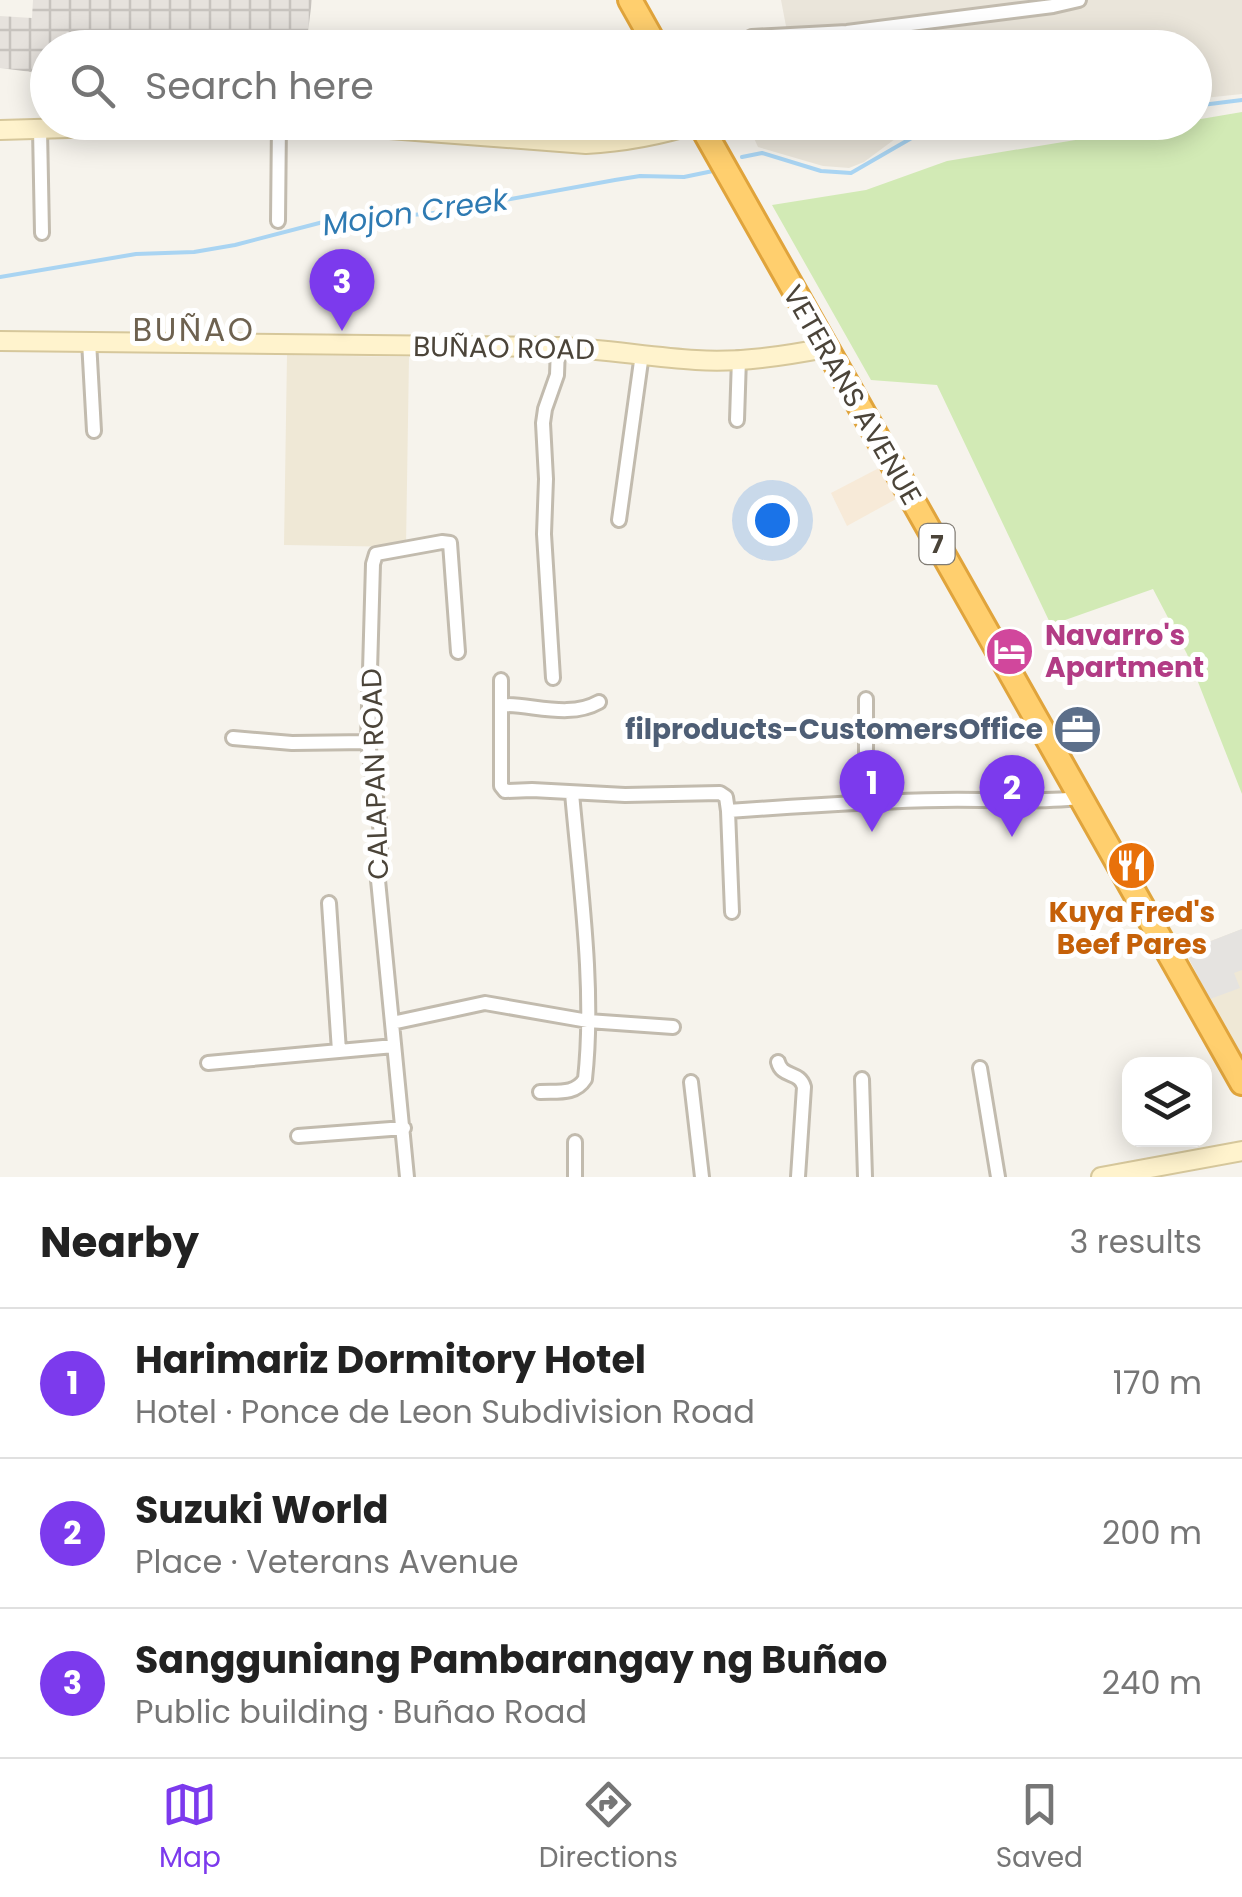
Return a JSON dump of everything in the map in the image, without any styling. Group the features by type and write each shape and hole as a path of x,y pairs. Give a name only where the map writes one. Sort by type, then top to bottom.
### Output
{"highway":[{"path":"630,0 647,30"},
{"name":"VETERANS AVENUE","path":"708,140 1242,1083"}],"street":[{"path":"864,30 1079,0"},
{"path":"0,130 30,129"},
{"path":"40,140 42,233"},
{"path":"276,140 278,222"},
{"path":"534,140 586,144 637,140"},
{"name":"BUÑAO ROAD","path":"0,341 558,347 700,360 781,357 826,348"},
{"path":"89,341 94,431"},
{"path":"553,678 544,534 544,424 557,375 558,347"},
{"path":"619,520 642,354"},
{"path":"737,420 740,358"},
{"name":"CALAPAN ROAD","path":"408,1177 378,880 381,833 368,742 376,554 442,542 450,544 458,652"},
{"path":"500,680 502,789 625,795 720,793 726,798 732,912"},
{"path":"866,699 866,802"},
{"path":"500,706 518,704 546,710 599,702"},
{"path":"233,738 286,743 368,742"},
{"path":"540,1092 574,1091 585,1079 588,1021 572,793"},
{"path":"728,812 866,802 1040,802 1080,798"},
{"path":"329,903 339,1052"},
{"path":"392,1023 486,1003 588,1021 673,1027"},
{"path":"208,1063 394,1046"},
{"path":"778,1062 782,1071 796,1075 804,1087 798,1177"},
{"path":"980,1068 998,1177"},
{"path":"862,1079 865,1177"},
{"path":"691,1082 702,1177"},
{"path":"298,1136 404,1128"},
{"path":"574,1142 575,1177"},
{"path":"1101,1177 1242,1151"}],"shaded area":[{"path":"33,0 312,0 308,30 30,30 30,72 0,68 0,16 32,18"},
{"path":"781,0 1242,0 1242,94 1212,97 1212,30 787,30"},
{"path":"755,140 894,140 849,168 823,166 758,147"},
{"path":"287,355 409,357 406,547 284,545"},
{"path":"879,468 896,499 847,526 831,493"},
{"path":"1242,929 1242,1063 1185,951"},
{"path":"1242,929 1242,970 1234,973 1240,988 1210,999 1185,951"}],"green space":[{"path":"1242,112 1242,794 1187,654 1153,589 1051,625 937,385 871,380 772,205 866,190 947,161 1075,140 1212,140 1212,117"}],"waterway":[{"name":"Mojon Creek","path":"1212,104 1242,100"},
{"name":"Mojon Creek","path":"742,157 762,153 821,171 851,173 908,140"},
{"name":"Mojon Creek","path":"0,277 136,254 194,252 347,218 428,214 640,176 684,177 713,171"}],"place":[{"name":"Sangguniang Pambarangay ng Buñao","path":"342,331"},
{"name":"Navarro's Apartment","path":"1010,651"},
{"name":"filproducts-CustomersOffice","path":"1078,729"},
{"name":"Harimariz Dormitory Hotel","path":"872,832"},
{"name":"Suzuki World","path":"1012,837"},
{"name":"Kuya Fred's Beef Pares","path":"1132,865"}],"district":[{"name":"BUÑAO","path":"194,329"}]}
